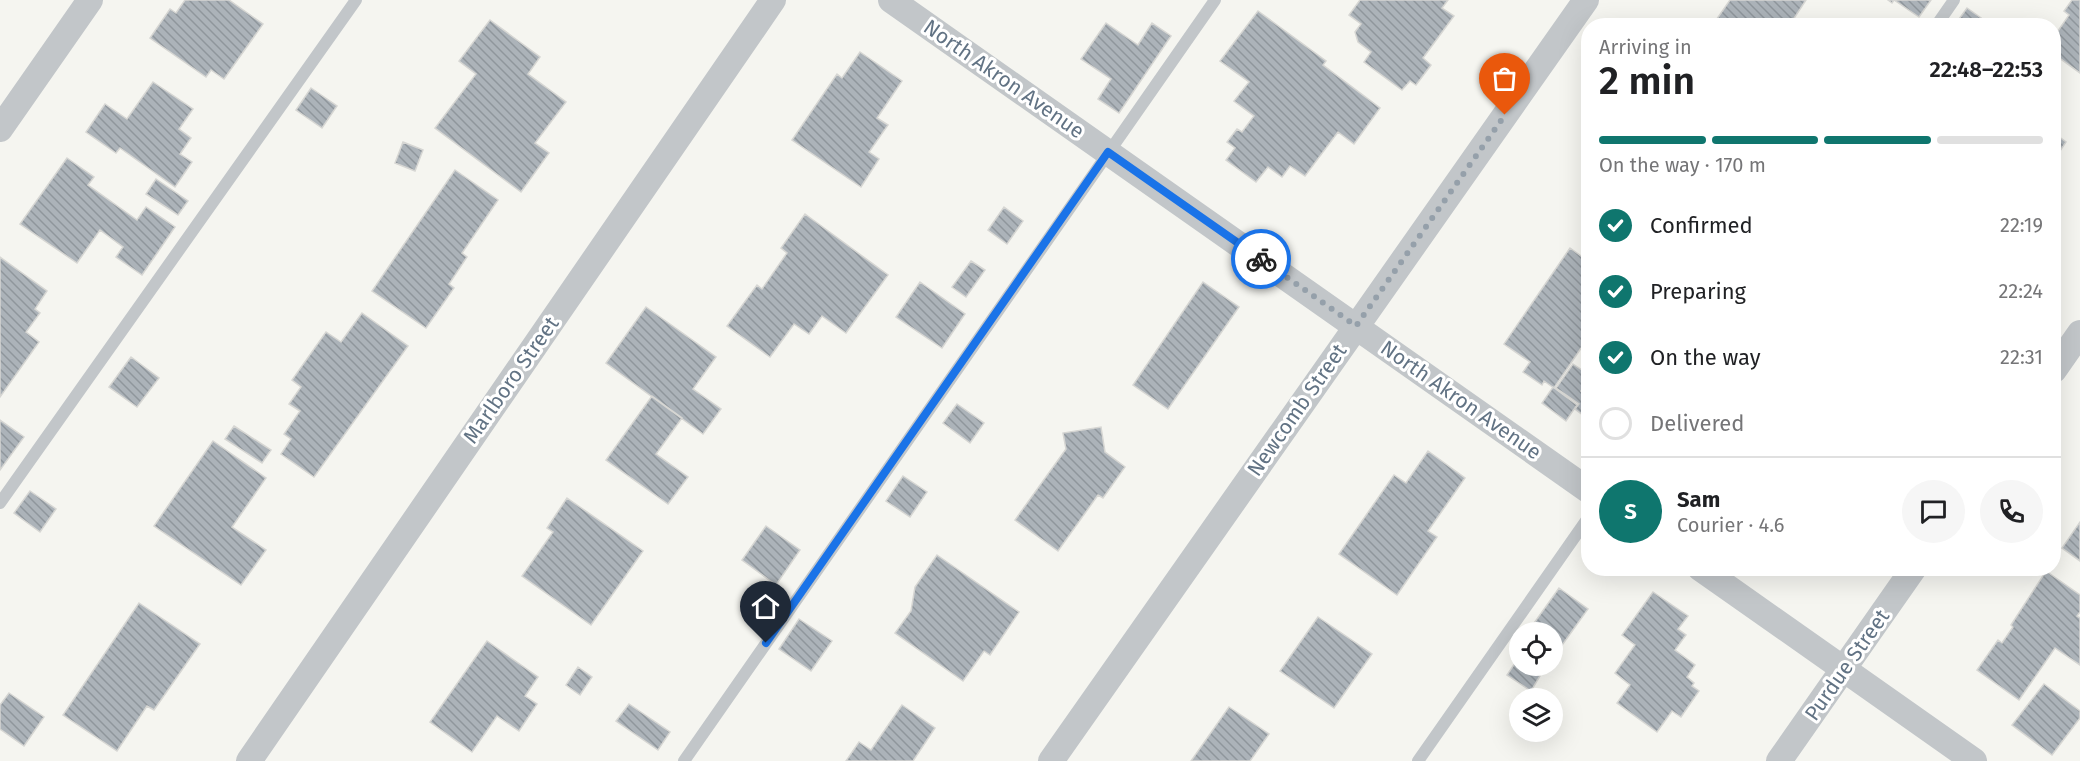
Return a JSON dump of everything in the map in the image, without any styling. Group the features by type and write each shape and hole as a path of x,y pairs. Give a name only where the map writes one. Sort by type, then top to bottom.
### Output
{"street":[{"path":"0,129 90,0"},
{"name":"Marlboro Street","path":"249,761 773,0"},
{"name":"North Akron Avenue","path":"891,0 1581,485"},
{"name":"Newcomb Street","path":"1051,761 1586,0"},
{"path":"2061,360 2080,333"},
{"path":"1711,576 1974,761"},
{"name":"Purdue Street","path":"1779,761 1908,576"}],"lane":[{"path":"0,503 356,0"},
{"path":"684,761 1215,0"},
{"path":"1942,18 1954,0"},
{"path":"1418,761 1581,528"}],"building":[{"path":"185,0 229,0 263,24 224,79 211,70 206,77 150,38 170,9 176,13"},
{"path":"1360,0 1448,0 1442,8 1454,16 1423,58 1431,65 1416,85 1410,81 1402,90 1364,62 1371,52 1358,42 1355,32 1361,24 1349,15"},
{"path":"1730,0 1806,0 1794,18 1718,18"},
{"path":"1894,0 1931,0 1919,17"},
{"path":"2072,0 2080,0 2080,73 2061,59 2061,27 2069,15 2064,11"},
{"path":"1967,8 1981,18 1960,18"},
{"path":"1258,11 1326,61 1323,65 1380,108 1354,144 1338,132 1305,176 1290,166 1282,177 1268,167 1256,182 1226,160 1235,148 1227,142 1237,129 1242,132 1254,116 1234,101 1249,82 1220,61"},
{"path":"490,20 540,57 528,74 566,102 535,143 549,153 521,192 435,128 476,74 459,61"},
{"path":"1106,23 1138,45 1152,23 1171,36 1119,113 1098,99 1111,79 1081,59"},
{"path":"860,52 902,81 877,118 888,125 869,152 879,159 861,187 792,140 837,74 842,78"},
{"path":"153,82 193,109 179,129 191,138 180,154 192,162 175,187 120,148 116,153 86,132 105,104 127,119"},
{"path":"311,88 337,106 322,128 296,110"},
{"path":"2061,138 2066,142 2061,150"},
{"path":"403,142 423,150 415,171 395,163"},
{"path":"67,158 94,177 88,185 137,220 146,207 175,227 142,275 116,257 123,247 100,230 77,263 20,224"},
{"path":"455,170 498,200 462,253 467,257 449,284 454,288 426,328 372,291"},
{"path":"156,179 188,201 178,215 146,194"},
{"path":"1004,207 1023,221 1007,244 988,230"},
{"path":"805,214 888,275 846,333 822,316 809,334 794,324 770,357 727,326 757,285 762,289 787,253 781,248"},
{"path":"1570,248 1581,256 1581,348 1554,388 1544,381 1542,385 1523,372 1530,362 1504,344"},
{"path":"0,257 47,291 35,309 40,313 26,332 39,342 0,397"},
{"path":"971,261 985,270 966,297 952,287"},
{"path":"920,282 965,314 942,348 896,317"},
{"path":"1203,282 1239,307 1168,409 1133,385"},
{"path":"646,307 716,357 693,389 721,409 703,434 606,363"},
{"path":"362,313 408,346 314,477 281,454 291,439 284,434 300,411 289,404 301,387 292,380 326,332 341,342"},
{"path":"131,357 159,378 137,407 109,387"},
{"path":"1573,364 1581,369 1581,414 1575,409 1579,404 1556,388"},
{"path":"1553,387 1577,405 1566,421 1542,403"},
{"path":"652,396 682,418 656,454 688,477 668,504 606,460"},
{"path":"957,404 984,423 970,443 943,423"},
{"path":"0,420 24,437 0,470"},
{"path":"234,426 271,450 262,463 225,439"},
{"path":"1101,427 1105,452 1125,467 1103,498 1098,495 1058,551 1015,520 1066,449 1063,433"},
{"path":"213,441 266,478 232,527 266,550 241,585 154,526"},
{"path":"1428,451 1465,478 1428,531 1437,537 1397,595 1339,554 1394,475 1406,483"},
{"path":"903,476 927,492 910,517 886,501"},
{"path":"30,491 56,509 40,532 14,513"},
{"path":"567,498 643,551 591,625 522,576 553,532 547,528"},
{"path":"2080,522 2080,561 2062,548"},
{"path":"766,526 800,550 776,585 742,560"},
{"path":"937,555 1019,612 990,655 984,651 963,681 895,633 911,611 915,587"},
{"path":"2043,576 2053,576 2080,595 2080,612 2077,616 2080,618 2080,665 2055,648 2019,700 1977,670 1998,640 2002,643 2013,627 2011,625"},
{"path":"1559,588 1588,609 1563,644 1563,622 1535,622"},
{"path":"1653,592 1688,616 1678,629 1686,635 1675,650 1695,665 1687,677 1694,683 1692,686 1699,691 1681,717 1672,711 1657,732 1617,703 1630,685 1615,673 1635,645 1622,635"},
{"path":"139,603 200,644 154,710 147,706 117,751 63,715"},
{"path":"1318,617 1372,654 1334,708 1280,671"},
{"path":"799,619 832,641 811,671 779,649"},
{"path":"487,641 538,677 525,696 537,704 519,731 497,716 472,752 430,722"},
{"path":"578,667 592,677 580,695 566,685"},
{"path":"1509,672 1509,676 1540,676 1533,688 1526,688 1507,675"},
{"path":"2044,684 2080,711 2080,718 2052,755 2012,725"},
{"path":"9,693 44,717 24,746 0,729 0,705"},
{"path":"629,704 670,732 658,750 616,721"},
{"path":"902,705 935,728 913,761 846,761 859,742 871,750"},
{"path":"1229,707 1269,734 1250,761 1191,761"}],"way so far":[{"path":"1261,259 1356,326 1505,115"}],"route":[{"path":"766,643 1108,152 1261,259"}]}
